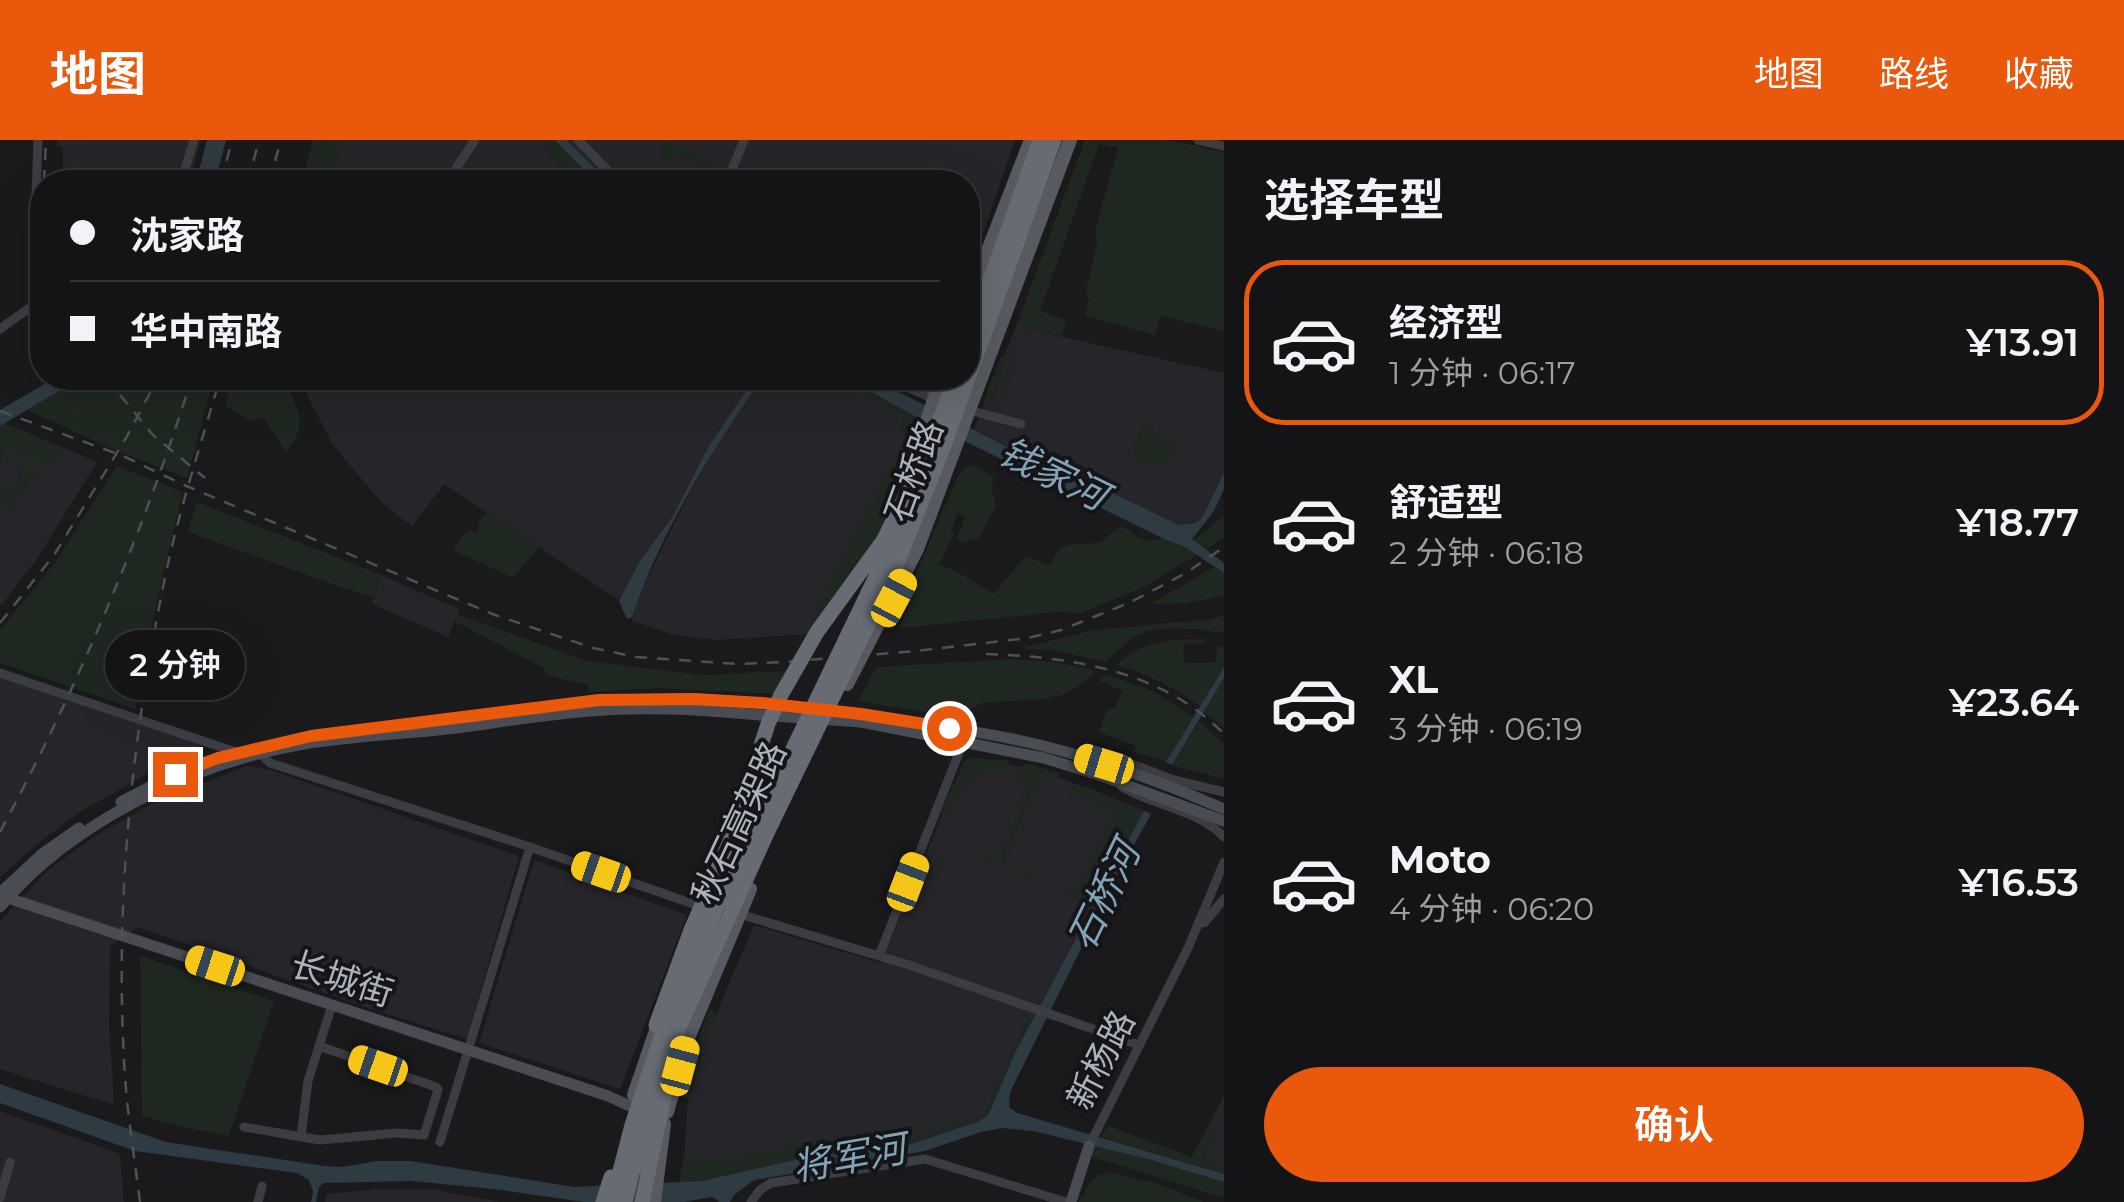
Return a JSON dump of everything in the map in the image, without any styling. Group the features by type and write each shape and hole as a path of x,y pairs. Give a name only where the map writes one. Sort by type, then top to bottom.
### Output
{"highway":[{"path":"980,308 1040,140"},
{"name":"秋石高架路","path":"980,345 1054,140"},
{"name":"秋石高架路","path":"607,1202 664,1028 715,912 886,555 951,390"},
{"name":"秋石高架路","path":"625,1202 676,1032 766,833 900,557 964,390"},
{"path":"656,1025 729,842 768,724 817,632 883,541 929,450"},
{"path":"640,1202 676,1032"},
{"path":"607,1202 610,1180"}],"main road":[{"path":"980,271 1030,140"},
{"name":"石桥路","path":"980,379 1070,140"},
{"name":"石桥路","path":"610,1180 656,1025 736,845 870,577 919,451 937,390"},
{"name":"石桥路","path":"652,1176 688,1038 762,858 904,578 976,390"},
{"path":"2,898 42,854 90,820 175,774 238,753 311,736 599,700 694,699 861,718 965,737 1224,809"},
{"path":"2,898 88,830 130,806 208,770 260,753 304,744 592,710 761,709"},
{"path":"965,737 1013,739 1066,753 1158,789 1218,822"},
{"name":"长城街","path":"2,898 608,1096 664,1123"},
{"name":"新杨路","path":"1068,1202 1089,1146"},
{"path":"640,1202 652,1176"},
{"path":"652,1176 654,1202"}],"street":[{"path":"37,170 38,140"},
{"path":"185,170 194,140"},
{"path":"455,170 475,140"},
{"path":"578,140 607,170"},
{"path":"732,170 744,140"},
{"path":"1198,140 1224,146"},
{"path":"0,329 30,308"},
{"path":"911,390 934,401"},
{"path":"967,413 1020,424"},
{"path":"0,673 238,753 260,753 270,763 530,846 708,909 739,914 879,956 1140,1045"},
{"path":"879,956 965,737"},
{"path":"1158,789 1224,792"},
{"path":"1218,822 1224,837"},
{"path":"440,1142 530,846"},
{"path":"1189,946 1224,862"},
{"path":"1189,946 1210,912 1224,899"},
{"name":"新杨路","path":"1089,1146 1189,946"},
{"path":"301,1137 308,1080 332,1005"},
{"path":"244,1127 320,1140 397,1133 424,1135 436,1087 319,1046"},
{"path":"751,1202 771,1182 925,1159 1068,1202"},
{"path":"0,1198 10,1162"},
{"path":"258,1202 262,1186"}],"shaded area":[{"path":"58,140 201,140 192,170 63,170 63,147 57,145"},
{"path":"313,140 346,140 332,170 305,170"},
{"path":"321,140 1015,140 980,242 980,170 313,170"},
{"path":"537,140 555,140 584,170 562,170"},
{"path":"663,140 728,168 706,170 673,154 668,162 657,157"},
{"path":"1085,140 1168,140 1224,152 1224,331 1161,316 1155,335 1085,316 1089,300 1086,290 1097,244 1095,232 1118,147 1099,144 1040,311 1066,320 1062,336 1017,324"},
{"path":"1017,324 1224,373 1224,473 1202,518 1196,523 1179,525 1073,474 1060,473 974,429"},
{"path":"1001,356 1006,357 992,407 986,406 984,400"},
{"path":"59,390 211,390 187,478 25,409"},
{"path":"229,390 289,390 300,424 294,442 286,452 263,417 252,421 225,406"},
{"path":"306,390 751,390 710,449 628,603 444,484 412,526 381,502 333,445"},
{"path":"754,390 868,390 922,420 877,531 810,634 716,640 674,635 633,621 640,593 722,436"},
{"path":"858,390 868,390 922,420 913,439 899,432 903,418"},
{"path":"4,423 97,462 37,559 0,607 0,426"},
{"path":"4,423 62,449 45,464 5,451 0,466 0,426"},
{"path":"1152,423 1155,434 1177,440 1176,447 1165,462 1153,466 1139,464 1133,455 1136,439 1142,428"},
{"path":"892,462 908,468 881,531 817,632 809,626"},
{"path":"21,464 41,471 10,509 0,498 0,483 14,488"},
{"path":"970,464 994,477 991,487 996,506 979,538 966,544 957,539 965,517 958,513 951,531 954,533 939,565 994,594 1025,556 1049,565 1061,547 1100,543 1119,527 1148,540 1164,539 1185,547 1224,516 1224,538 1146,586 1079,614 1060,612 899,628 909,606 904,602 958,476"},
{"path":"117,466 183,492 135,709 0,663 0,630 54,564"},
{"path":"197,502 376,573 380,580 375,598 188,532"},
{"path":"486,512 539,547 513,578 453,550 464,533 477,532"},
{"path":"1214,567 1224,573 1224,596 1151,604"},
{"path":"376,573 459,609 448,637 372,604 380,580"},
{"path":"457,614 587,661 702,675 788,671 777,694 655,688 590,692 587,684 547,676 544,668 454,621"},
{"path":"1224,616 1224,633 1180,628 1145,632 1105,662 1058,651 1022,648 1093,630"},
{"path":"1207,639 1183,644 1185,663 1215,663 1218,646 1224,647 1224,667 1200,706 1160,682 1116,665 1148,646"},
{"path":"1012,659 1055,662 1096,671 1062,695 983,703 953,717 858,701 876,667"},
{"path":"1105,674 1155,692 1193,717 1166,762 1134,752 1136,746 1099,732 1107,710 1114,708 1123,691 1100,681"},
{"path":"0,677 196,741 202,750 152,771 80,812 0,877"},
{"path":"1224,678 1224,728 1204,712"},
{"path":"1199,721 1224,744 1224,779 1172,765"},
{"path":"971,758 1039,770 1144,811 1015,1053 989,1114 978,1122 898,1148 679,1183 688,1099 710,1028 754,925 881,963 964,762"},
{"path":"971,758 1010,761 1007,772 990,771 974,778 944,815 941,811 964,762"},
{"path":"1026,763 1058,773 1057,779 1034,787 1003,867 961,852 963,848 998,862 1025,792 1017,777"},
{"path":"247,766 270,770 519,856 467,1039 138,927 110,946 114,1105 0,1069 0,921 48,870 98,834 157,801"},
{"path":"1074,784 1135,807 1139,817 1089,903 1015,873 1018,869 1076,893 1115,815 1069,794"},
{"path":"534,860 687,915 620,1089 479,1043"},
{"path":"140,956 274,1001 229,1136 142,1116"},
{"path":"710,1009 716,1011 688,1099 683,1098 695,1047"},
{"path":"1028,1018 1034,1019 989,1114 898,1148 857,1151 857,1144 903,1139 984,1114"},
{"path":"1224,1095 1224,1169 1192,1157"},
{"path":"0,1111 120,1154 124,1202 0,1202"},
{"path":"1108,1126 1192,1157 1207,1129 1214,1132 1203,1162 1224,1169 1224,1174 1101,1137"},
{"path":"820,1139 836,1145 838,1153 679,1183 684,1156 715,1161"},
{"path":"1093,1145 1224,1182 1224,1198 1090,1156"},
{"path":"1111,1172 1204,1202 1078,1202 1096,1176"},
{"path":"430,1189 500,1202 325,1202 327,1194"}],"water":[{"path":"207,140 226,140 218,170 199,170"},
{"path":"555,140 566,140 596,170 584,170"},
{"path":"34,390 61,390 0,426 0,410"},
{"path":"747,390 754,390 689,493 657,554 632,617 627,619 619,601 640,561 673,516 708,448"},
{"name":"钱家河","path":"868,390 895,390 1060,473 1073,474 1179,525 1196,523 1202,518 1224,473 1224,489 1214,511 1192,539 1224,563 1224,573 1185,547"},
{"path":"1224,667 1224,678 1172,765 1166,762"},
{"path":"1144,811 1151,814 1010,1092 1009,1107 1017,1113 1224,1174 1224,1182 1033,1131 1002,1128 925,1151 754,1180 730,1202 712,1197 683,1202 584,1202 412,1181 323,1183 316,1202 311,1202 309,1180 297,1173 135,1151 0,1103 0,1084 166,1142 324,1166 411,1161 574,1187 702,1181 818,1155 898,1148 978,1122 989,1114 1015,1053"}],"railway":[{"path":"45,170 46,140"},
{"path":"224,170 232,140"},
{"path":"251,170 259,140"},
{"path":"272,170 281,140"},
{"path":"116,390 153,435 205,478"},
{"path":"0,623 54,555 152,390"},
{"path":"0,832 56,722 106,610 188,390"},
{"path":"140,1202 126,1095 122,997 129,812 145,689 167,568 216,390"},
{"path":"0,411 123,456 495,615 593,648 636,657 739,664 785,662 1028,638 1061,630 1131,602 1186,573 1224,547"},
{"path":"986,654 1082,664 1144,681 1199,712 1224,734"}],"route":[{"path":"175,774 218,758 311,736 599,700 762,703 949,728"}],"water label":[{"name":"石桥河","path":"1104,896"},
{"name":"将军河","path":"849,1158"}]}
